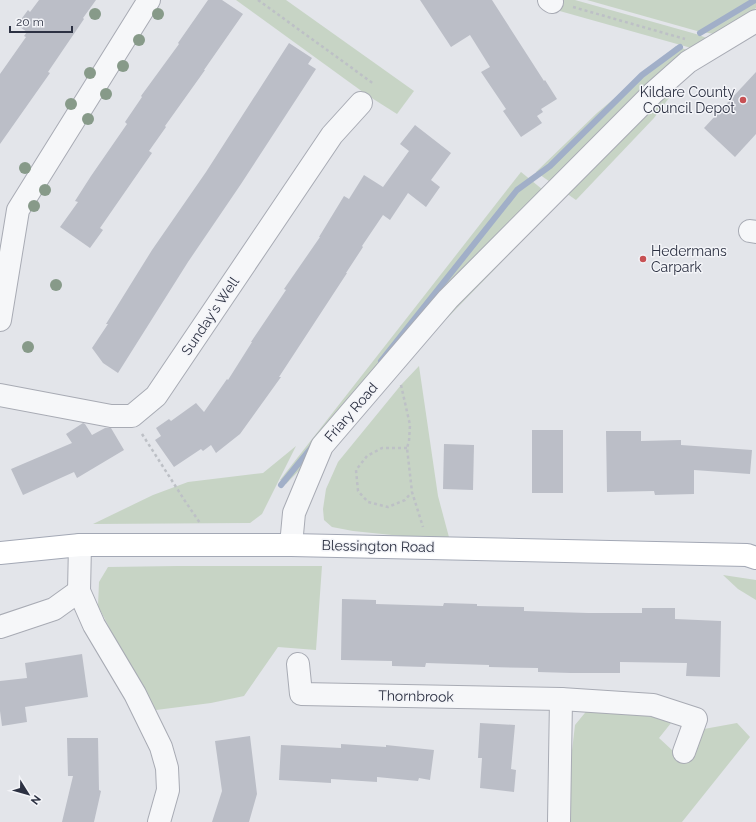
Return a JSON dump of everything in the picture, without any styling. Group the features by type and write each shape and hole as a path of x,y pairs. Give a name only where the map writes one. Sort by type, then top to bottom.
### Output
{"main road":[{"name":"Blessington Road","path":"0,553 80,545 291,545 747,555 756,558"}],"street":[{"path":"0,320 18,210 149,0"},
{"name":"Friary Road","path":"291,545 294,512 322,446 448,299 653,93 688,62 756,21"},
{"name":"Sunday's Well","path":"132,416 156,396 332,135 361,103"},
{"path":"0,395 110,416 132,416"},
{"path":"80,545 80,591 94,625 135,694 161,747 167,768 168,790 159,822"},
{"path":"0,627 54,609 80,591"},
{"name":"Thornbrook","path":"298,664 301,694 561,699 653,705 696,719 684,752"},
{"path":"559,822 561,699"}],"path":[{"path":"258,0 375,84"},
{"path":"550,1 688,40"},
{"path":"401,385 410,425 407,448 413,498 430,547"},
{"path":"132,416 185,502 203,527"},
{"path":"407,448 382,448 367,456 356,470 358,490 368,502 388,507 404,500 412,492"}],"green space":[{"path":"236,0 286,0 414,91 397,114 367,95"},
{"path":"553,0 575,0 696,34 712,40 702,51 549,8"},
{"path":"587,0 756,0 756,8 741,20 714,34 697,31"},
{"path":"676,46 701,55 654,118 576,200 536,172 597,113"},
{"path":"521,172 559,203 286,484 280,480"},
{"path":"419,366 438,496 450,541 353,531 332,527 324,520 323,509 326,489 338,462 401,385"},
{"path":"296,446 262,514 250,523 93,524 153,495 188,482 263,473"},
{"path":"322,566 316,650 278,647 244,696 211,703 156,710 116,648 109,627 98,606 99,582 108,567"},
{"path":"723,575 756,580 756,600 738,589"},
{"path":"589,708 654,717 671,723 659,738 673,751 704,729 737,723 750,737 682,822 568,822 571,759 575,725"}],"building":[{"path":"39,0 96,0 48,72 50,73 0,144 0,74 26,37 24,36 27,32 17,25 28,10 30,12"},
{"path":"208,0 222,0 243,14 165,126 166,127 149,151 152,153 100,228 103,230 90,248 60,227 78,202 75,201 91,176 127,124 125,122 142,97 141,96 179,44 178,43"},
{"path":"420,0 492,0 557,99 541,109 543,112 537,116 542,123 521,137 503,111 506,109 481,72 490,67 470,35 451,47"},
{"path":"289,43 312,58 308,64 316,69 188,262 118,373 103,363 92,348 152,250 206,172"},
{"name":"Kildare County Council Depot","path":"756,72 756,134 735,157 704,128"},
{"path":"415,125 451,153 431,180 440,187 426,207 408,193 390,220 383,215 279,377 281,377 240,434 216,453 211,445 203,451 201,449 174,467 155,440 161,436 156,428 169,419 171,421 196,403 204,412 227,379 228,380 251,342 286,290 284,289 320,237 344,196 349,199 364,175 383,187 409,151 400,144"},
{"path":"83,423 92,435 105,428 111,428 124,450 77,478 74,472 23,495 11,469 72,443 66,434"},
{"path":"532,430 563,430 563,493 532,493"},
{"path":"606,431 641,431 641,441 681,440 681,445 752,450 750,474 694,470 694,494 655,495 654,491 607,492"},
{"path":"444,444 474,445 473,490 443,489"},
{"path":"342,599 376,600 376,604 443,606 444,603 477,604 477,606 524,607 524,611 588,613 642,613 642,608 675,608 675,619 721,621 720,677 686,676 687,663 620,662 620,673 571,673 538,672 538,668 489,667 489,665 426,663 425,667 392,666 392,661 341,660"},
{"path":"82,654 88,697 25,707 27,722 2,726 0,711 0,681 27,678 25,663"},
{"path":"480,723 515,725 511,769 516,770 514,792 480,788 482,758 478,758"},
{"path":"250,736 257,794 249,822 212,822 222,791 215,741"},
{"path":"67,738 98,738 99,790 101,791 94,822 62,822 73,776 68,776"},
{"path":"341,744 386,747 386,745 434,750 430,780 419,778 418,781 377,777 377,782 331,779 331,783 279,780 281,745 341,748"}],"waterway":[{"path":"700,33 755,0"},
{"path":"381,361 517,190 550,166 642,75 680,47"},
{"path":"281,485 312,447"}],"place":[{"name":"Kildare County Council Depot","path":"743,100"},
{"name":"Hedermans Carpark","path":"643,259"}]}
